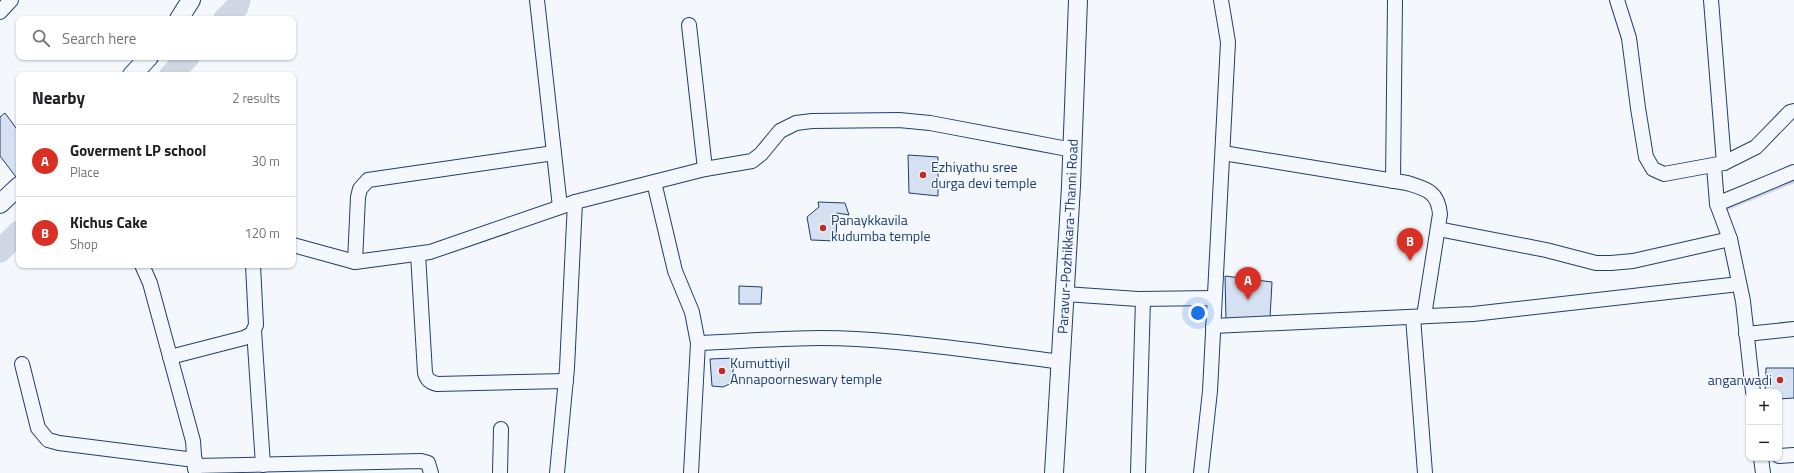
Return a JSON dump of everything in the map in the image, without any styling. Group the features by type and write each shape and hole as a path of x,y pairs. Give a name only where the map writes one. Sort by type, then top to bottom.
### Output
{"main road":[{"path":"181,16 191,0"},
{"name":"Paravur-Pozhikkara-Thanni Road","path":"1054,473 1073,150 1078,0"},
{"path":"135,72 146,60"},
{"path":"1,200 16,188"}],"street":[{"path":"0,12 11,0"},
{"path":"537,0 560,207"},
{"path":"1201,473 1210,391 1212,326 1223,153 1228,42 1221,0"},
{"path":"1393,181 1395,0"},
{"path":"1617,0 1629,38 1646,157 1653,169 1664,174 1719,165 1756,147 1790,112 1794,111"},
{"path":"1711,0 1719,165 1717,204 1730,239 1739,284 1753,389"},
{"path":"690,25 705,169"},
{"path":"296,246 355,262 430,252 575,202 705,169 752,161 761,154 780,131 796,123 812,121 899,120 930,124 1073,150"},
{"path":"355,262 358,197 360,189 368,180 554,153"},
{"path":"1223,153 1393,181 1424,188 1435,196 1439,204 1438,229 1419,316 1426,473"},
{"path":"1717,204 1794,172"},
{"path":"654,182 675,271 692,312 698,343 691,473"},
{"path":"557,473 566,380 575,202"},
{"path":"1438,229 1546,250 1596,263 1611,264 1633,261 1730,239"},
{"path":"418,254 425,373 426,378 430,382 437,384 566,380"},
{"path":"143,268 150,284 193,441 195,467"},
{"path":"253,268 256,325 254,330 262,465"},
{"path":"1212,326 1473,314 1739,284"},
{"path":"1065,294 1143,299 1214,298"},
{"path":"1138,473 1143,299"},
{"path":"1746,334 1794,329"},
{"path":"170,357 248,336 254,330"},
{"path":"698,343 798,338 854,339 933,345 1060,362"},
{"path":"22,364 38,428 48,440 59,443 195,467 421,461 428,463 431,473"},
{"path":"500,473 502,430"},
{"path":"1782,456 1794,455"},
{"path":"1761,461 1763,473"}],"building":[{"path":"5,113 16,128 16,177 0,156 0,117"},
{"name":"Ezhiyathu sree durga devi temple","path":"908,155 938,157 938,196 909,193"},
{"name":"Panaykkavila kudumba temple","path":"818,202 845,203 849,215 837,213 836,241 811,240 807,217 819,207"},
{"path":"1225,276 1272,282 1270,318 1226,320"},
{"path":"739,286 762,287 761,304 739,304"},
{"name":"Kumuttiyil Annapoorneswary temple","path":"734,358 732,383 723,387 712,386 710,359"},
{"name":"anganwadi","path":"1766,368 1794,368 1794,398 1782,399 1782,389 1765,389"}],"waterway":[{"path":"228,16 237,7 239,0"},
{"path":"174,72 185,60"},
{"path":"1728,208 1794,181"},
{"path":"0,251 16,235"}],"place":[{"name":"Ezhiyathu sree durga devi temple","path":"923,175"},
{"name":"Panaykkavila kudumba temple","path":"823,228"},
{"name":"Kichus Cake","path":"1410,261"},
{"name":"Goverment LP school","path":"1248,300"},
{"name":"Kumuttiyil Annapoorneswary temple","path":"722,371"},
{"name":"anganwadi","path":"1780,380"}]}
